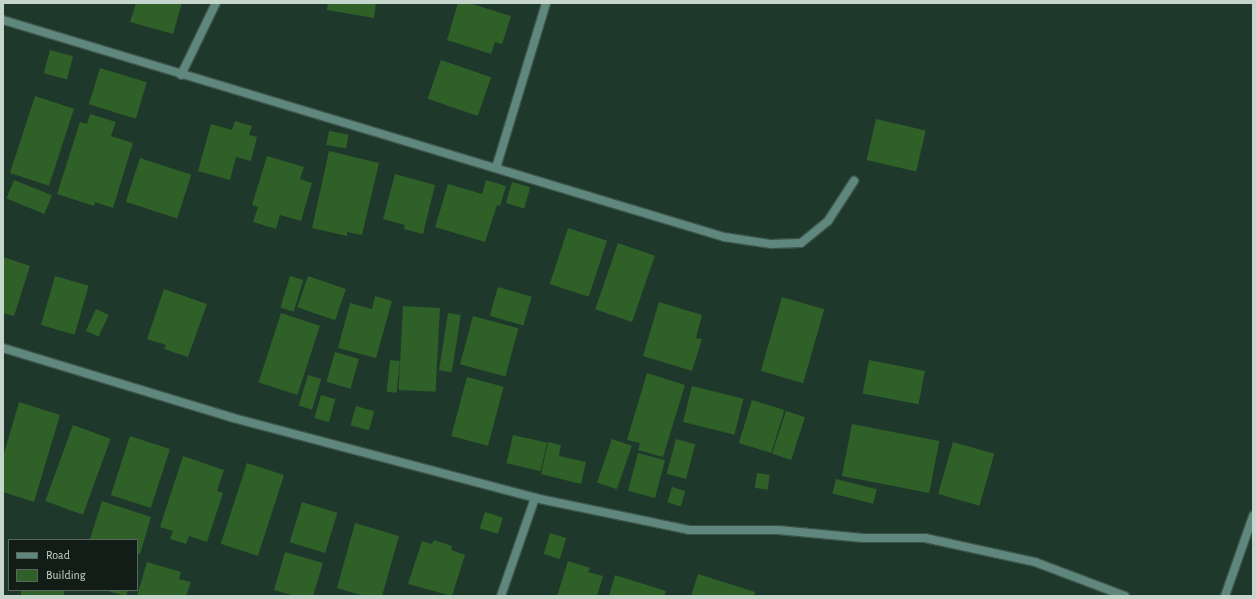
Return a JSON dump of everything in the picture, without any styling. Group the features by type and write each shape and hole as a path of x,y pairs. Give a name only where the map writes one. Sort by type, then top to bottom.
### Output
{"street":[{"path":"181,75 216,3"},
{"path":"496,168 546,3"},
{"path":"3,20 181,75 724,237 771,244 801,243 828,221 854,181"},
{"path":"3,348 234,418 535,498 689,530 778,530 863,538 925,538 1035,562 1124,596"},
{"path":"501,596 535,498"},
{"path":"1226,596 1253,516"}],"building":[{"path":"136,3 182,3 173,34 130,22"},
{"path":"328,3 376,3 374,18 327,10"},
{"path":"458,3 469,3 511,16 502,44 495,42 491,54 447,40"},
{"path":"50,50 73,56 67,79 44,73"},
{"path":"441,60 491,77 478,116 428,99"},
{"path":"100,68 147,82 136,119 89,104"},
{"path":"35,96 74,109 49,186 10,173"},
{"path":"90,114 116,122 111,136 133,143 113,208 95,202 94,206 57,194 80,122 87,124"},
{"path":"876,119 926,130 916,171 867,160"},
{"path":"235,121 252,126 249,135 257,137 251,161 236,157 230,180 198,171 211,124 232,130"},
{"path":"329,131 349,135 346,149 326,145"},
{"path":"329,151 379,163 362,235 347,232 347,236 312,228"},
{"path":"267,156 304,167 300,179 312,183 301,221 280,215 276,229 253,222 258,207 252,205"},
{"path":"140,158 191,175 177,218 126,202"},
{"path":"395,174 435,185 423,234 404,229 405,225 383,219"},
{"path":"14,180 52,195 45,214 7,199"},
{"path":"486,180 506,186 500,206 497,205 485,242 435,227 448,184 482,194"},
{"path":"512,182 530,187 524,208 506,203"},
{"path":"568,228 607,241 589,297 550,284"},
{"path":"618,243 655,256 632,322 595,309"},
{"path":"3,257 30,266 14,316 3,313"},
{"path":"55,276 89,286 75,335 41,325"},
{"path":"290,276 303,280 294,312 280,308"},
{"path":"308,276 346,289 335,320 297,307"},
{"path":"498,287 532,297 523,325 490,316"},
{"path":"164,289 207,304 188,357 164,349 166,345 147,339"},
{"path":"375,296 392,301 376,358 338,348 350,303 372,309"},
{"path":"782,297 824,309 803,383 761,371"},
{"path":"659,302 702,315 696,338 702,339 692,371 643,356"},
{"path":"403,306 440,308 436,392 399,390"},
{"path":"96,309 109,315 99,337 86,331"},
{"path":"281,313 320,326 297,395 258,382"},
{"path":"448,313 461,315 452,372 439,370"},
{"path":"473,316 518,328 505,376 460,364"},
{"path":"335,352 359,359 350,389 326,382"},
{"path":"390,360 400,361 397,393 387,392"},
{"path":"869,360 925,371 918,404 863,393"},
{"path":"647,373 685,385 663,457 638,450 640,443 627,440"},
{"path":"308,375 321,379 312,410 299,406"},
{"path":"467,377 504,387 488,446 451,436"},
{"path":"692,386 743,399 734,435 683,422"},
{"path":"321,395 335,399 329,422 314,418"},
{"path":"752,400 785,410 771,453 739,443"},
{"path":"19,402 60,415 34,502 3,492 3,457"},
{"path":"356,406 374,411 369,430 350,425"},
{"path":"786,411 805,417 791,460 772,454"},
{"path":"852,424 939,441 929,493 842,476"},
{"path":"73,425 111,439 83,515 45,501"},
{"path":"513,435 547,443 541,471 506,463"},
{"path":"130,436 170,449 151,508 111,495"},
{"path":"612,439 632,446 617,489 597,482"},
{"path":"676,439 695,444 686,479 667,474"},
{"path":"548,442 561,445 559,456 586,462 581,484 541,474"},
{"path":"953,442 994,454 979,506 938,494"},
{"path":"638,453 665,460 655,498 628,491"},
{"path":"183,456 224,470 217,491 223,493 207,542 189,536 186,544 170,539 173,531 160,527"},
{"path":"247,463 284,475 258,556 221,544"},
{"path":"757,473 770,475 767,490 755,488"},
{"path":"836,479 877,489 873,504 832,494"},
{"path":"672,487 685,491 681,506 667,502"},
{"path":"102,501 151,517 140,554 138,553 138,539 90,539"},
{"path":"302,502 337,513 325,553 290,542"},
{"path":"485,512 503,518 498,534 480,528"},
{"path":"355,523 399,536 382,596 364,596 337,588"},
{"path":"550,533 566,538 560,559 544,554"},
{"path":"434,540 452,546 451,550 465,555 452,596 408,584 422,541 432,544"},
{"path":"285,552 323,563 313,596 295,596 274,590"},
{"path":"568,561 590,568 588,572 603,576 597,596 557,596"},
{"path":"147,562 181,572 179,579 191,582 186,596 137,596"},
{"path":"698,574 755,592 754,596 691,596"},
{"path":"615,575 666,591 664,596 609,596"},
{"path":"21,591 64,591 64,596 21,596"},
{"path":"108,591 128,591 126,596"}]}
